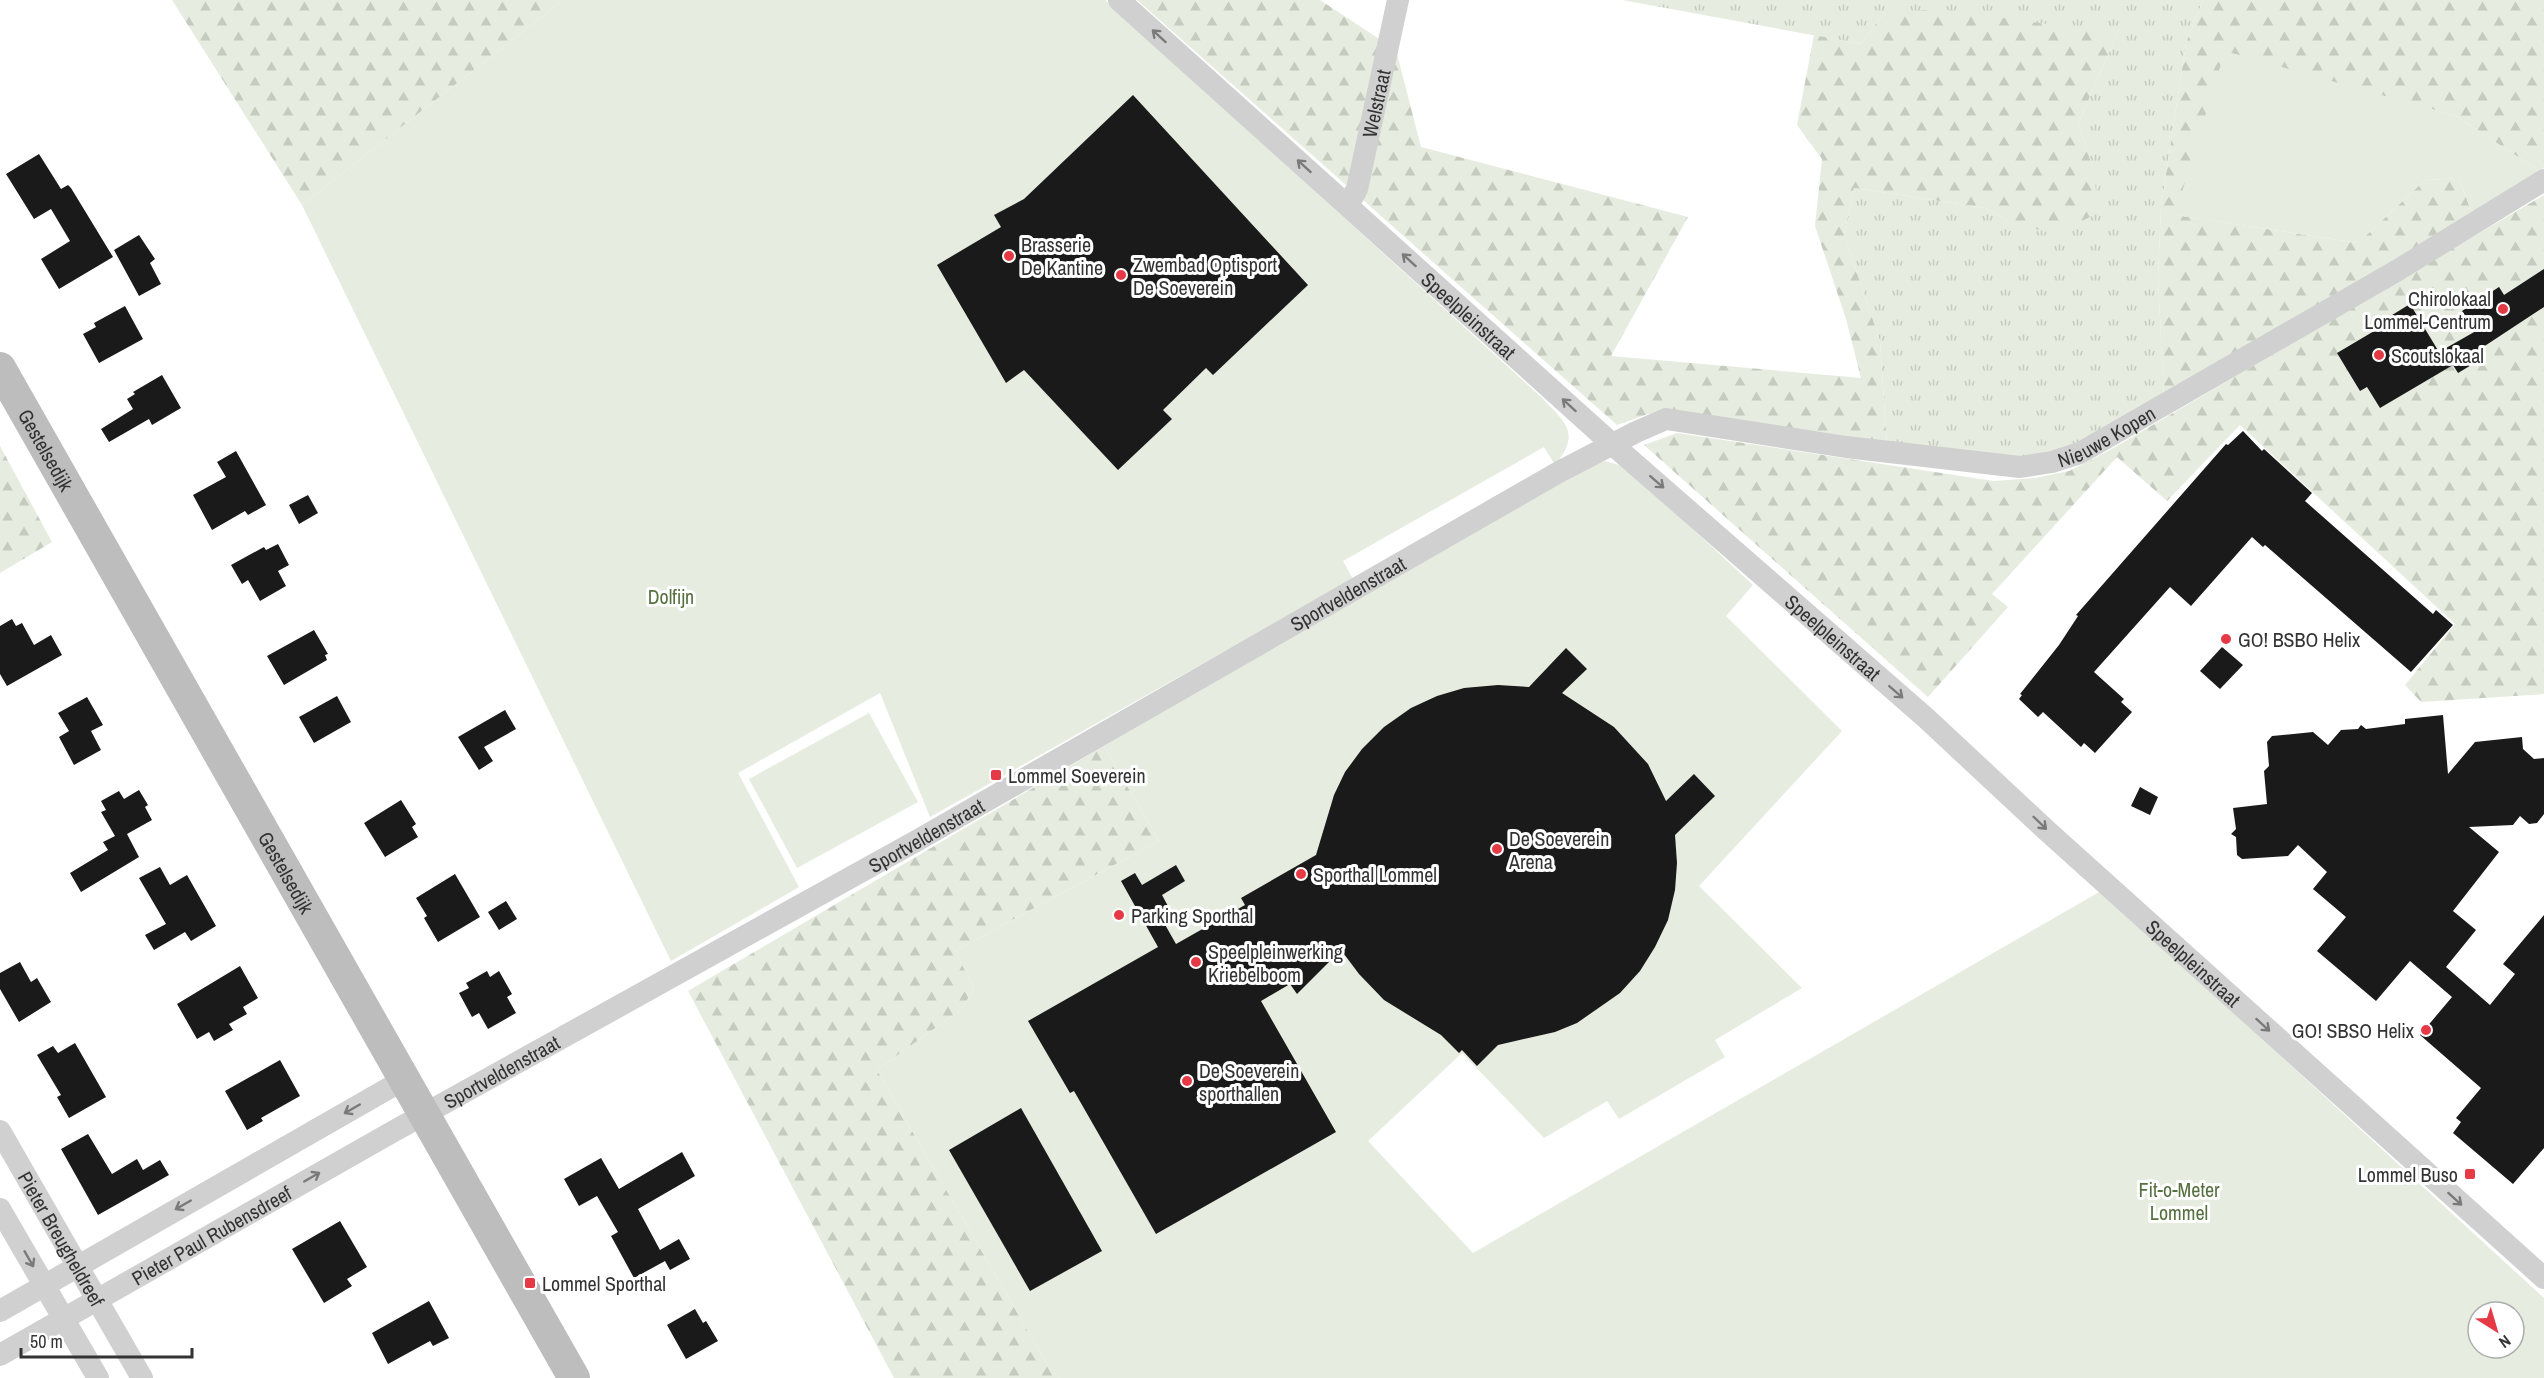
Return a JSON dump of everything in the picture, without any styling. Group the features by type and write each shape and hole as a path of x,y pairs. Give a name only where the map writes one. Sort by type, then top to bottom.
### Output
{"main road":[{"name":"Gestelsedijk","path":"0,369 574,1378"}],"street":[{"name":"Speelpleinstraat","path":"1119,0 1612,444 1926,718 2045,829 2544,1278"},
{"name":"Welstraat","path":"1348,205 1357,189 1398,0"},
{"name":"Nieuwe Kopen","path":"1612,444 1666,420 1928,458 2020,467 2052,462 2080,453 2398,270 2544,180"},
{"name":"Sportveldenstraat","path":"423,1114 928,834 1612,444"},
{"name":"Pieter Paul Rubensdreef","path":"0,1311 403,1080"},
{"name":"Pieter Paul Rubensdreef","path":"0,1355 423,1114"},
{"name":"Pieter Breugheldreef","path":"0,1131 142,1378"},
{"name":"Pieter Breugheldreef","path":"0,1209 98,1378"}],"green space":[{"path":"172,0 563,0 302,205"},
{"name":"Dolfijn","path":"563,0 1105,0 1541,397 1567,429 1569,436 1563,454 1555,465 1544,447 1343,561 1353,579 930,817 880,693 738,773 799,887 671,961 302,205"},
{"path":"1137,0 1320,0 1396,50 1421,147 1688,217 1611,356 1861,378 1846,319 1815,226 1822,159 1797,125 1814,35 1861,44 1884,13 1941,9 2117,34 2078,124 2094,171 2098,213 2055,234 2009,222 1986,208 1854,188 1844,234 1880,341 1887,446 1678,412 1648,414 1617,425"},
{"path":"1622,0 2203,0 2186,43 2161,207 2158,279 2164,396 2065,452 2013,463 1887,446 1880,341 1844,234 1854,188 1986,208 2009,222 2094,171 2078,124 2117,34 1884,13 1861,44"},
{"path":"2203,0 2544,0 2544,168 2539,171 2456,116 2225,52 2176,215 2358,243 2425,180 2459,178 2473,216 2164,396 2158,279 2161,207 2186,43"},
{"path":"2225,51 2456,116 2539,171 2473,216 2459,178 2425,180 2358,243 2175,215"},
{"path":"2544,195 2544,694 2421,702 2405,685 2455,624 2240,425 2167,501 2117,457 1992,594 2008,607 1928,697 1644,445 1677,433 1994,481 2035,478 2069,471 2110,450"},
{"path":"0,446 52,542 0,573"},
{"name":"Fit-o-Meter Lommel","path":"1605,461 1626,467 1753,585 1726,616 1842,731 1699,886 1802,988 1715,1040 1725,1057 1619,1119 1607,1101 1544,1138 1462,1053 1368,1141 1473,1253 2101,891 2544,1298 2544,1378 1060,1378 1051,1371 877,1070 962,1009 974,988 955,951 1159,841 1104,746 1589,467"},
{"path":"869,713 918,802 797,868 749,779"},
{"path":"1104,746 1159,841 955,951 974,988 962,1009 877,1070 1051,1371 1060,1378 894,1378 688,991"}],"building":[{"name":"Zwembad Optisport De Soeverein","path":"1133,95 1308,285 1213,375 1206,368 1163,410 1172,419 1118,470 1024,370 1006,383 937,265 1001,227 994,215 1024,199"},
{"path":"39,154 61,189 68,185 71,188 113,257 59,289 41,259 70,241 51,209 34,219 6,174"},
{"path":"139,235 155,259 150,263 161,284 139,296 114,250"},
{"path":"2544,269 2544,307 2468,357 2473,364 2458,373 2453,365 2380,408 2367,387 2360,391 2337,353 2386,324 2384,320 2410,304 2439,352 2476,331 2462,311 2499,287 2504,295"},
{"path":"125,306 143,339 99,363 83,334 96,327 94,323"},
{"path":"162,375 181,408 152,425 149,419 109,442 101,429 133,409 127,399 135,394 133,392"},
{"path":"2243,431 2262,451 2264,449 2312,493 2305,501 2433,614 2436,610 2453,625 2411,672 2265,545 2263,547 2252,537 2191,606 2170,587 2094,672 2124,699 2121,702 2132,712 2095,753 2084,743 2081,747 2043,712 2038,717 2019,699 2022,695 2020,694 2059,645 2078,616 2076,615 2226,444 2228,445"},
{"path":"236,451 266,505 248,515 245,511 212,530 193,495 226,477 217,462"},
{"path":"308,495 318,513 299,524 289,505"},
{"path":"278,544 289,565 278,571 286,586 260,601 248,580 242,584 231,565 264,547 266,550"},
{"path":"12,619 16,626 22,623 34,645 51,635 62,655 7,686 0,674 0,626"},
{"path":"314,630 328,654 325,655 327,660 284,685 267,656"},
{"path":"2222,647 2243,665 2220,689 2200,671"},
{"name":"De Soeverein Arena","path":"1566,648 1587,669 1562,693 1614,727 1648,764 1666,801 1694,774 1715,796 1675,835 1677,863 1675,890 1668,920 1640,971 1620,993 1577,1023 1555,1032 1498,1045 1477,1066 1462,1050 1459,1053 1441,1035 1384,1000 1359,974 1341,950 1297,994 1290,984 1261,1001 1336,1132 1156,1234 1074,1091 1070,1093 1028,1021 1158,947 1121,881 1135,873 1142,885 1176,865 1185,881 1162,895 1169,908 1159,914 1176,944 1245,905 1241,898 1316,855 1334,795 1345,772 1362,749 1384,727 1411,708 1437,696 1464,688 1498,685 1529,687"},
{"path":"337,696 351,722 314,743 299,717"},
{"path":"87,697 103,725 91,731 101,750 74,765 59,737 69,731 58,713"},
{"path":"505,710 516,729 484,747 493,761 479,770 458,737"},
{"path":"2443,715 2448,774 2475,742 2522,737 2523,749 2534,759 2544,758 2544,814 2537,823 2529,824 2520,816 2513,825 2469,827 2499,852 2453,911 2476,930 2446,967 2490,1005 2515,974 2503,964 2544,915 2544,1148 2513,1184 2453,1133 2461,1122 2456,1118 2481,1088 2420,1035 2452,997 2410,961 2376,1001 2317,951 2346,917 2313,889 2327,872 2298,845 2288,856 2242,859 2237,855 2236,837 2231,834 2236,829 2233,808 2267,804 2264,771 2269,766 2267,742 2272,736 2313,732 2328,745 2341,730 2358,729 2361,725 2366,729 2405,724 2405,719"},
{"path":"2140,787 2158,797 2150,815 2131,806"},
{"path":"139,790 148,805 145,807 152,820 127,834 139,857 81,892 70,873 108,850 103,842 115,836 101,812 106,810 101,801 119,791 124,799"},
{"path":"401,800 416,824 412,827 418,837 385,857 364,823"},
{"path":"160,867 170,885 187,875 216,926 191,941 185,932 154,950 145,935 166,924 139,878"},
{"path":"455,874 480,917 438,942 416,898"},
{"path":"506,901 517,919 499,930 488,912"},
{"path":"20,962 31,982 37,978 51,1002 19,1022 0,989 0,973"},
{"path":"240,966 258,998 243,1007 247,1014 229,1024 233,1030 214,1041 209,1032 197,1039 177,1004"},
{"path":"487,971 490,977 499,971 512,994 507,997 516,1013 488,1029 479,1013 472,1017 459,993 469,988 466,983"},
{"path":"75,1043 106,1097 69,1118 57,1097 61,1095 37,1055 53,1046 58,1053"},
{"path":"280,1060 300,1096 261,1118 263,1121 247,1130 225,1091"},
{"path":"1021,1108 1102,1251 1030,1291 949,1150"},
{"path":"88,1134 112,1174 137,1159 143,1170 160,1160 169,1175 98,1215 61,1149"},
{"path":"682,1152 695,1176 638,1209 660,1250 679,1239 690,1259 670,1270 665,1261 634,1278 611,1236 618,1232 597,1196 579,1206 564,1179 601,1158 619,1189"},
{"path":"340,1221 367,1267 347,1279 352,1286 324,1303 292,1249"},
{"path":"429,1301 449,1338 433,1346 430,1341 388,1364 372,1333"},
{"path":"695,1309 703,1323 706,1321 718,1341 686,1359 667,1325"}],"place":[{"name":"Brasserie De Kantine","path":"1009,256"},
{"name":"Zwembad Optisport De Soeverein","path":"1121,275"},
{"name":"Chirolokaal Lommel-Centrum","path":"2503,309"},
{"name":"Scoutslokaal","path":"2379,355"},
{"name":"GO! BSBO Helix","path":"2226,639"},
{"name":"Lommel Soeverein","path":"996,775"},
{"name":"De Soeverein Arena","path":"1497,849"},
{"name":"Sporthal Lommel","path":"1301,874"},
{"name":"Parking Sporthal","path":"1119,915"},
{"name":"Speelpleinwerking Kriebelboom","path":"1196,962"},
{"name":"GO! SBSO Helix","path":"2426,1030"},
{"name":"De Soeverein sporthallen","path":"1187,1081"},
{"name":"Lommel Buso","path":"2470,1174"},
{"name":"Lommel Sporthal","path":"530,1283"}]}
